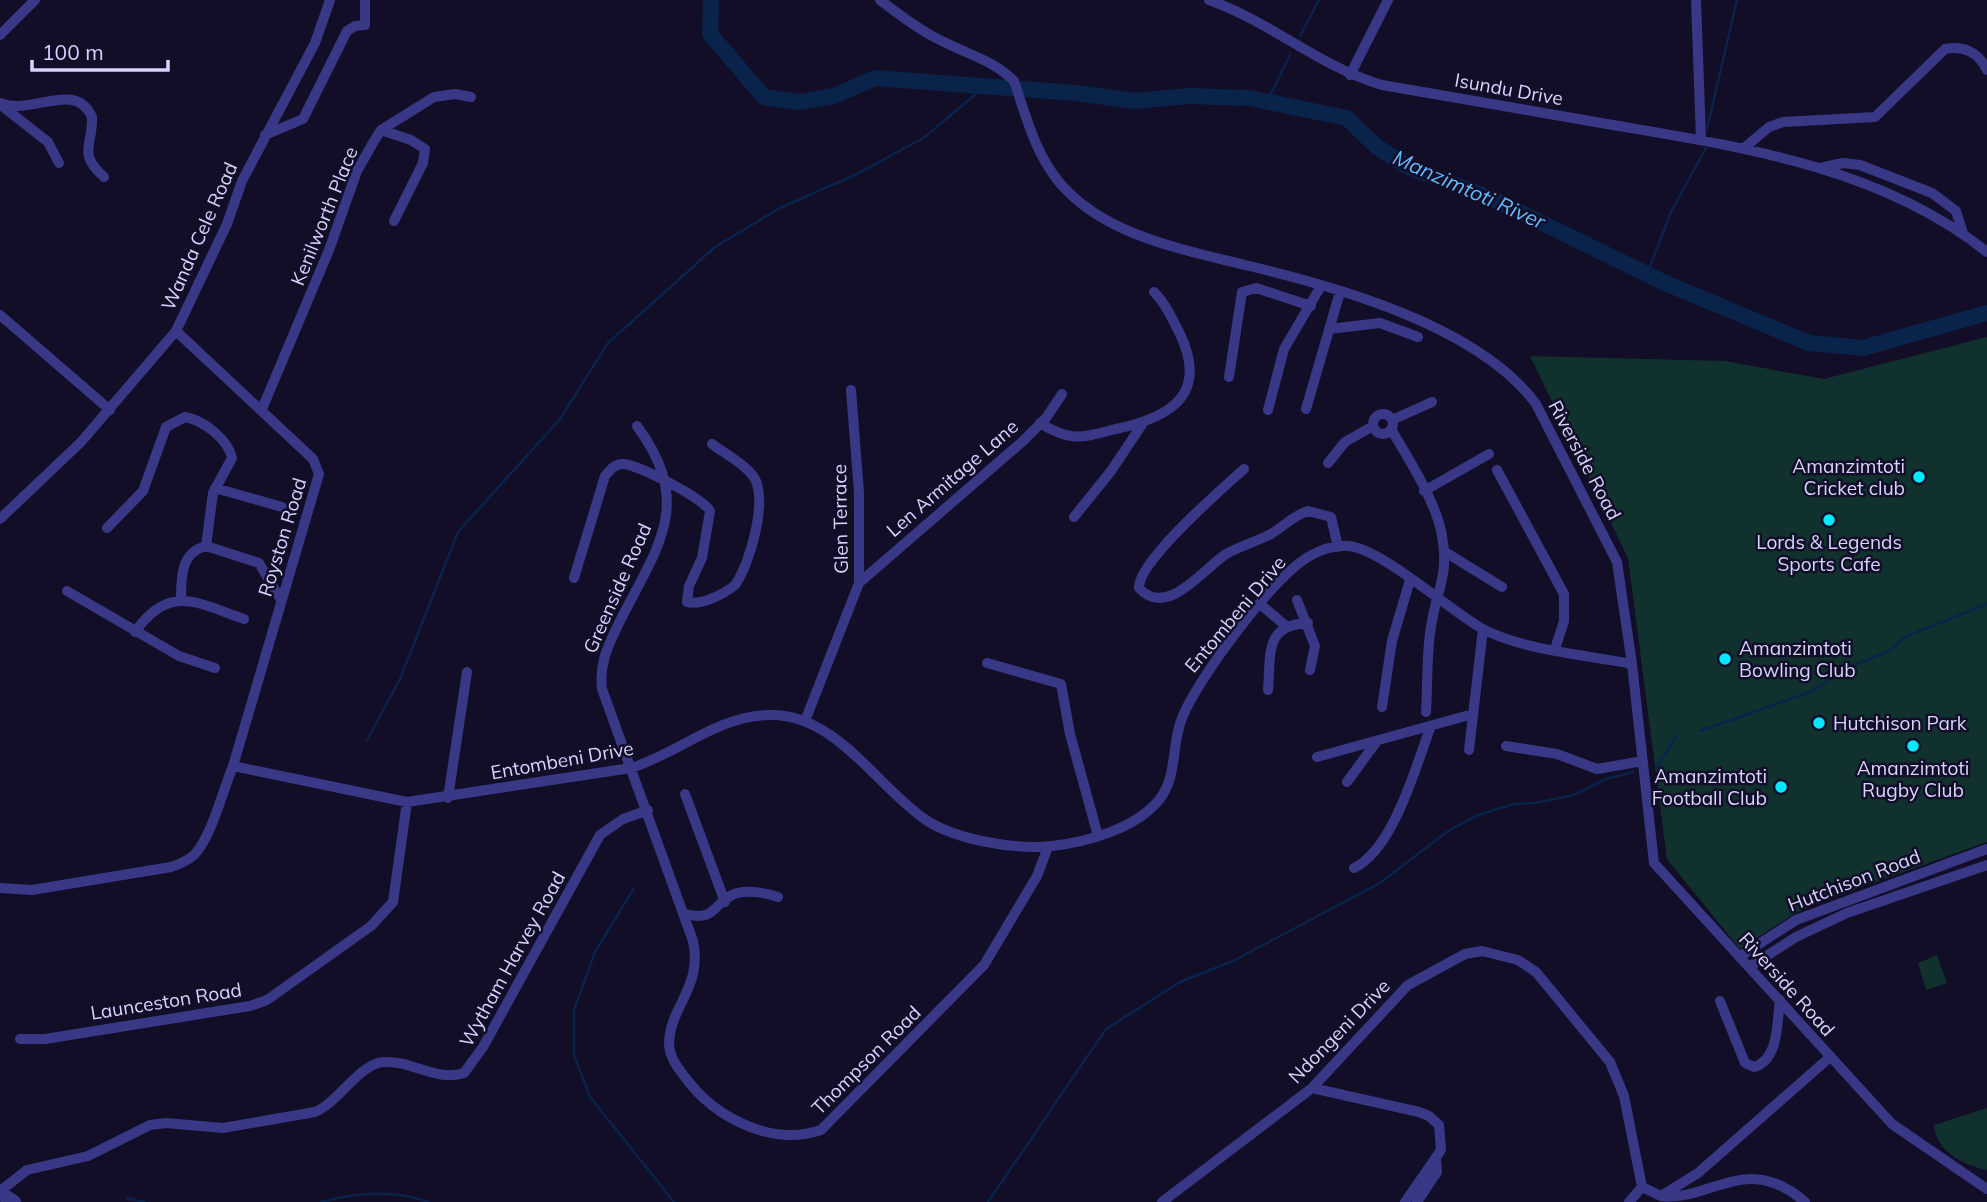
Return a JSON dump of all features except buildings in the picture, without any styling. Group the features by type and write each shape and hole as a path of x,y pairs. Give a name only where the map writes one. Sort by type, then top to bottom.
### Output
{"street":[{"path":"11,23 24,0"},
{"path":"0,34 35,0"},
{"name":"Wanda Cele Road","path":"0,519 110,410 176,331 227,223 242,181 315,43 330,0"},
{"path":"265,135 303,119 348,31 355,26 365,25 365,0"},
{"name":"Riverside Road","path":"880,0 911,24 988,61 1014,81 1024,118 1057,180 1083,206 1168,246 1321,286 1419,318 1520,383 1535,404 1613,549 1632,664 1654,863 1892,1124 1987,1189"},
{"name":"Isundu Drive","path":"1209,0 1240,13 1349,75 1382,85 1701,139 1820,169 1920,206 1987,252"},
{"path":"1349,75 1388,0"},
{"path":"1696,0 1701,139"},
{"path":"1744,148 1769,127 1783,122 1875,117 1895,101 1937,54 1950,47 1969,50 1983,61 1987,71"},
{"name":"Kenilworth Place","path":"262,409 330,250 357,171 381,130 434,97 455,94 471,97"},
{"path":"0,104 20,108 67,98 89,110 92,122 87,154 93,167 104,177"},
{"path":"0,104 48,142 59,163"},
{"path":"381,130 421,144 425,149 423,163 394,220"},
{"name":"Isundu Drive","path":"1820,169 1851,163 1913,184 1956,211 1963,233"},
{"path":"1268,410 1284,349 1321,286"},
{"path":"1229,377 1242,292 1256,288 1311,306"},
{"path":"1040,424 1054,432 1079,438 1143,423 1182,399 1191,375 1188,351 1170,311 1154,292"},
{"path":"1306,409 1340,292"},
{"path":"0,315 110,410"},
{"path":"1329,329 1380,323 1418,337"},
{"name":"Royston Road","path":"176,331 313,459 319,474 233,766"},
{"name":"Glen Terrace","path":"805,721 859,583 859,493 851,390"},
{"name":"Len Armitage Lane","path":"859,583 1040,424 1062,394"},
{"path":"1373,426 1383,434 1392,424 1432,402"},
{"path":"1328,463 1338,447 1373,426 1378,415 1388,415 1442,533 1445,552 1439,600 1432,621 1426,712"},
{"path":"107,528 143,491 166,427 175,420 196,419 231,451 230,463 215,488 206,546"},
{"path":"1073,517 1111,471 1143,423"},
{"name":"Greenside Road","path":"631,768 602,689 601,662 664,530 668,512 667,484 652,446 637,426"},
{"path":"574,578 597,496 611,469 623,464 700,500 709,511 702,558 689,586 687,602 694,603 729,590 739,579 748,555 760,500 750,472 712,444"},
{"path":"1424,491 1489,454"},
{"path":"1244,469 1182,526 1140,577 1139,588 1145,594 1158,598 1170,596 1227,554 1272,533 1308,511 1331,517 1338,547 1363,550 1483,629 1514,640 1632,664"},
{"path":"1497,470 1564,594 1564,621 1555,649"},
{"path":"215,488 282,507"},
{"path":"181,599 183,566 193,551 206,546 259,563 281,600"},
{"name":"Entombeni Drive","path":"233,766 407,802 448,798 631,768 650,762 733,720 774,714 805,721 838,741 926,820 950,833 978,840 1048,847 1098,836 1128,824 1157,802 1167,789 1173,768 1177,730 1196,688 1261,605 1296,566 1320,551 1338,547"},
{"path":"1445,552 1502,587"},
{"path":"1382,707 1392,641 1410,580"},
{"path":"67,591 179,656 215,668"},
{"path":"135,632 159,606 181,599 244,619"},
{"path":"1297,600 1315,646 1310,670"},
{"path":"1261,605 1286,626"},
{"path":"1268,690 1274,637 1286,626 1308,623"},
{"path":"1469,750 1483,629"},
{"path":"987,663 1061,684 1070,734 1098,836"},
{"path":"448,798 467,672"},
{"path":"1317,757 1473,715"},
{"path":"1354,868 1371,857 1393,821 1431,726"},
{"path":"1347,782 1377,741"},
{"path":"1506,746 1557,754 1597,769 1643,761"},
{"path":"0,888 32,890 171,867 187,861 197,852 204,839 233,766"},
{"name":"Thompson Road","path":"631,768 685,914 695,953 696,968 669,1040 670,1051 678,1068 705,1100 730,1117 767,1132 805,1135 821,1130 833,1120 883,1064 984,965 1037,876 1048,847"},
{"path":"685,794 725,902"},
{"name":"Launceston Road","path":"20,1039 46,1039 250,1006 267,1000 371,926 393,902 407,802"},
{"name":"Wytham Harvey Road","path":"0,1192 27,1170 88,1156 150,1125 166,1123 223,1128 315,1112 326,1107 375,1064 386,1062 439,1075 464,1073 483,1047 600,835 623,819 648,810"},
{"name":"Hutchison Road","path":"1739,957 1796,920 1987,849"},
{"name":"Hutchison Road","path":"1749,967 1776,949 1847,913 1987,865"},
{"path":"685,914 710,915 734,894 763,892 778,897"},
{"path":"1761,979 1776,949"},
{"name":"Ndongeni Drive","path":"1165,1201 1312,1088 1408,985 1465,954 1482,951 1499,953 1536,972 1610,1062 1623,1096 1642,1187"},
{"path":"1720,1001 1745,1063 1754,1067 1760,1065 1770,1053 1780,1000"},
{"path":"1661,1196 1698,1173 1801,1086 1829,1058"},
{"path":"1312,1088 1429,1116 1439,1125 1442,1137 1436,1159 1437,1172 1417,1202"},
{"path":"1405,1202 1436,1159"},
{"path":"1629,1202 1642,1187 1661,1196 1676,1199 1730,1184 1767,1182 1783,1186 1805,1202"},
{"path":"0,1192 14,1202"}],"green space":[{"name":"Hutchison Park","path":"1987,337 1987,842 1815,904 1792,915 1740,949 1667,859 1628,558 1530,356 1725,361 1824,379"},
{"path":"1937,955 1947,983 1926,990 1918,963"},
{"path":"1987,1108 1987,1170 1969,1165 1953,1156 1940,1143 1934,1125"}],"waterway":[{"name":"Manzimtoti River","path":"711,0 710,34 764,97 799,102 834,96 875,78 1076,93 1134,101 1189,96 1249,98 1347,118 1376,146 1406,166 1495,200 1663,282 1809,343 1863,348 1987,313"},
{"path":"1300,36 1319,0"},
{"path":"1707,129 1737,0"},
{"path":"1267,102 1290,55"},
{"path":"367,740 400,679 458,532 560,419 608,343 715,247 780,208 857,174 925,137 984,87"},
{"path":"1647,274 1671,212 1706,148"},
{"path":"1700,731 1810,692 1852,666 1891,650 1905,637 1987,604"},
{"path":"1656,768 1677,735"},
{"path":"988,1202 1106,1029 1180,982 1233,961 1380,883 1448,831 1478,815 1514,804 1535,803 1574,795 1606,779 1633,772"},
{"path":"634,888 595,952 574,1010 574,1055 590,1097 674,1202"},
{"path":"321,1202 347,1196 375,1194 402,1195 428,1202"},
{"path":"127,1198 144,1202"}],"place":[{"name":"Amanzimtoti Cricket club","path":"1919,477"},
{"name":"Lords & Legends Sports Cafe","path":"1829,520"},
{"name":"Amanzimtoti Bowling Club","path":"1725,659"},
{"name":"Hutchison Park","path":"1819,723"},
{"name":"Amanzimtoti Rugby Club","path":"1913,746"},
{"name":"Amanzimtoti Football Club","path":"1781,787"}]}
